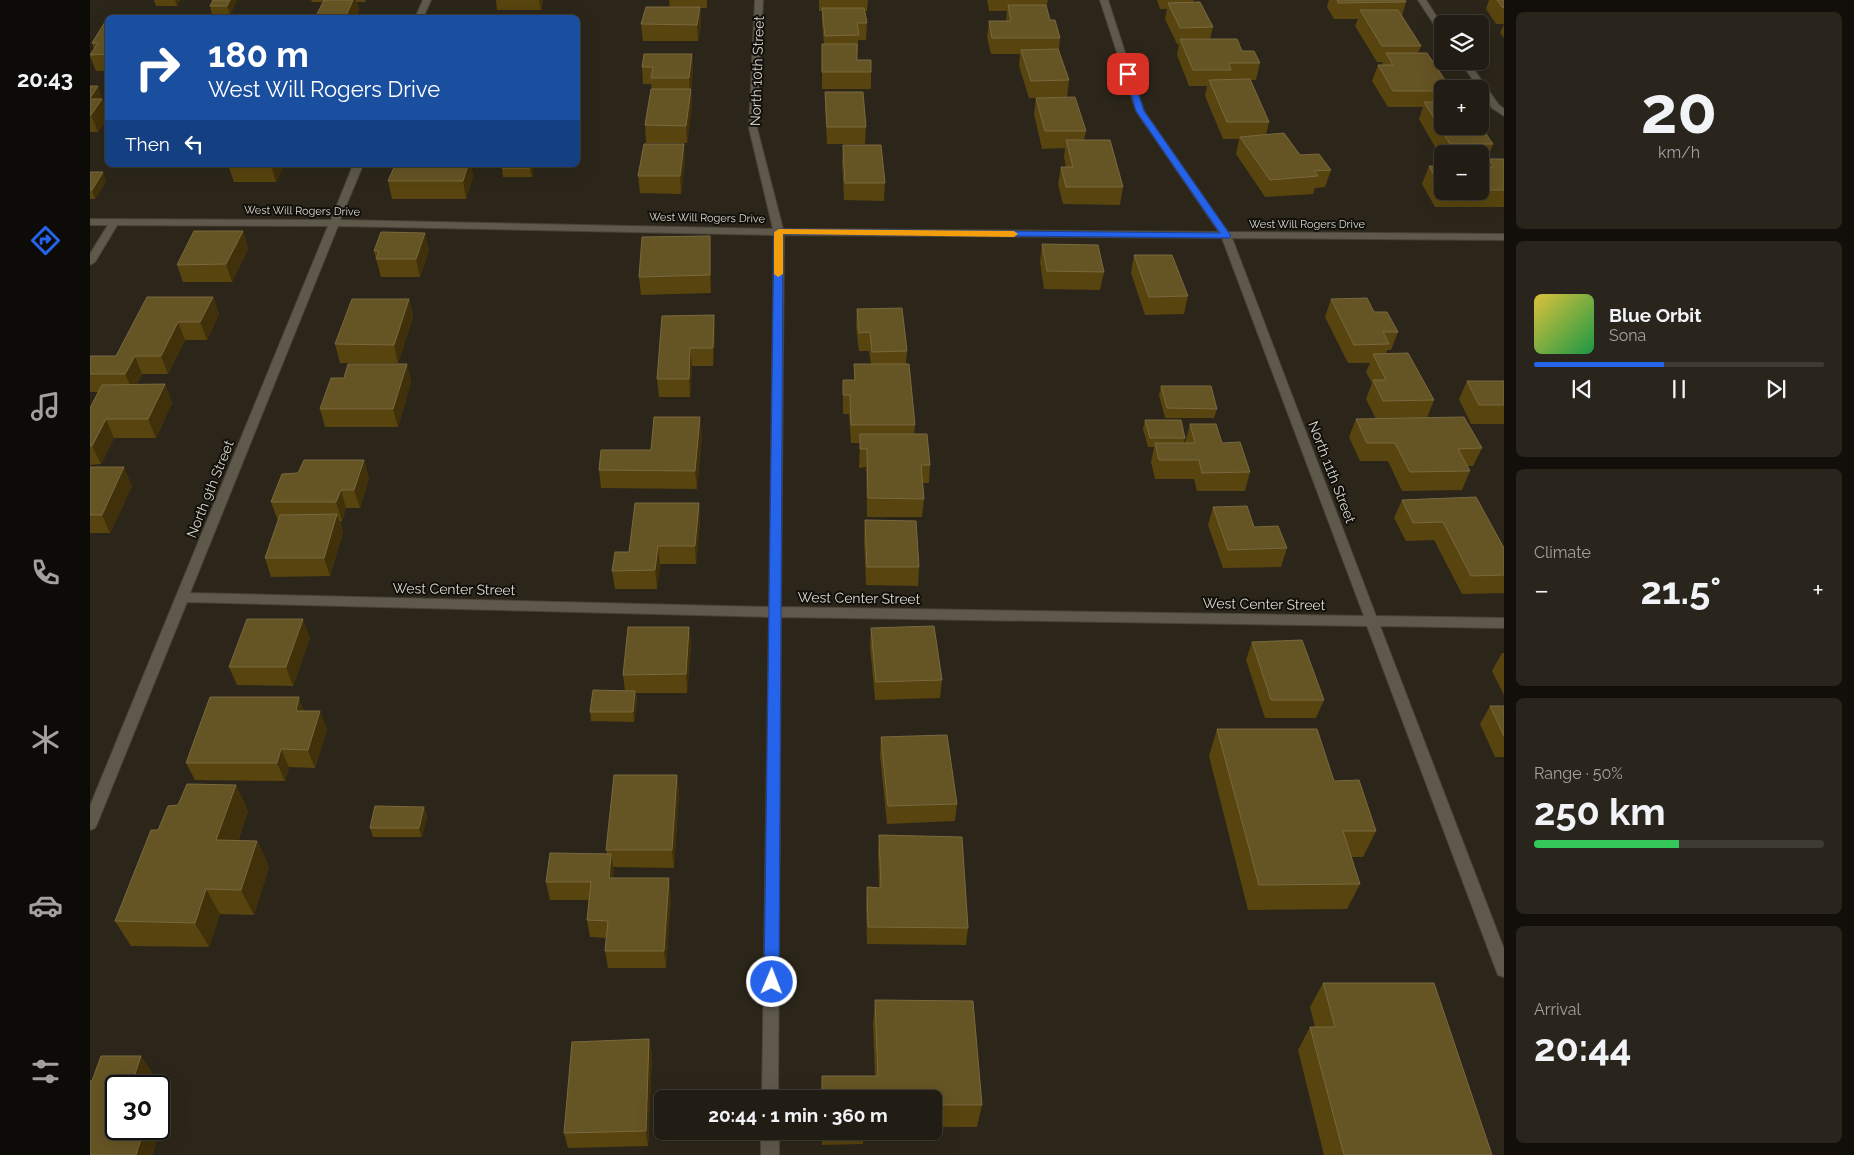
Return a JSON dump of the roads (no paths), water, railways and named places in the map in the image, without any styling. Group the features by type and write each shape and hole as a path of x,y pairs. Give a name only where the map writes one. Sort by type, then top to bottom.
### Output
{"street":[{"path":"420,15 427,0"},
{"name":"North 10th Street","path":"760,0 753,128 779,232 770,1090"},
{"name":"North 11th Street","path":"1104,0 1140,111 1226,236 1504,970"},
{"path":"1422,0 1434,18"},
{"path":"1470,70 1494,106 1504,113"},
{"name":"North 9th Street","path":"90,824 357,167"},
{"name":"West Will Rogers Drive","path":"90,222 334,224 779,232 1504,237"},
{"path":"90,262 114,222"},
{"name":"West Center Street","path":"183,597 776,612 1504,623"},
{"path":"770,1140 770,1155"}]}
